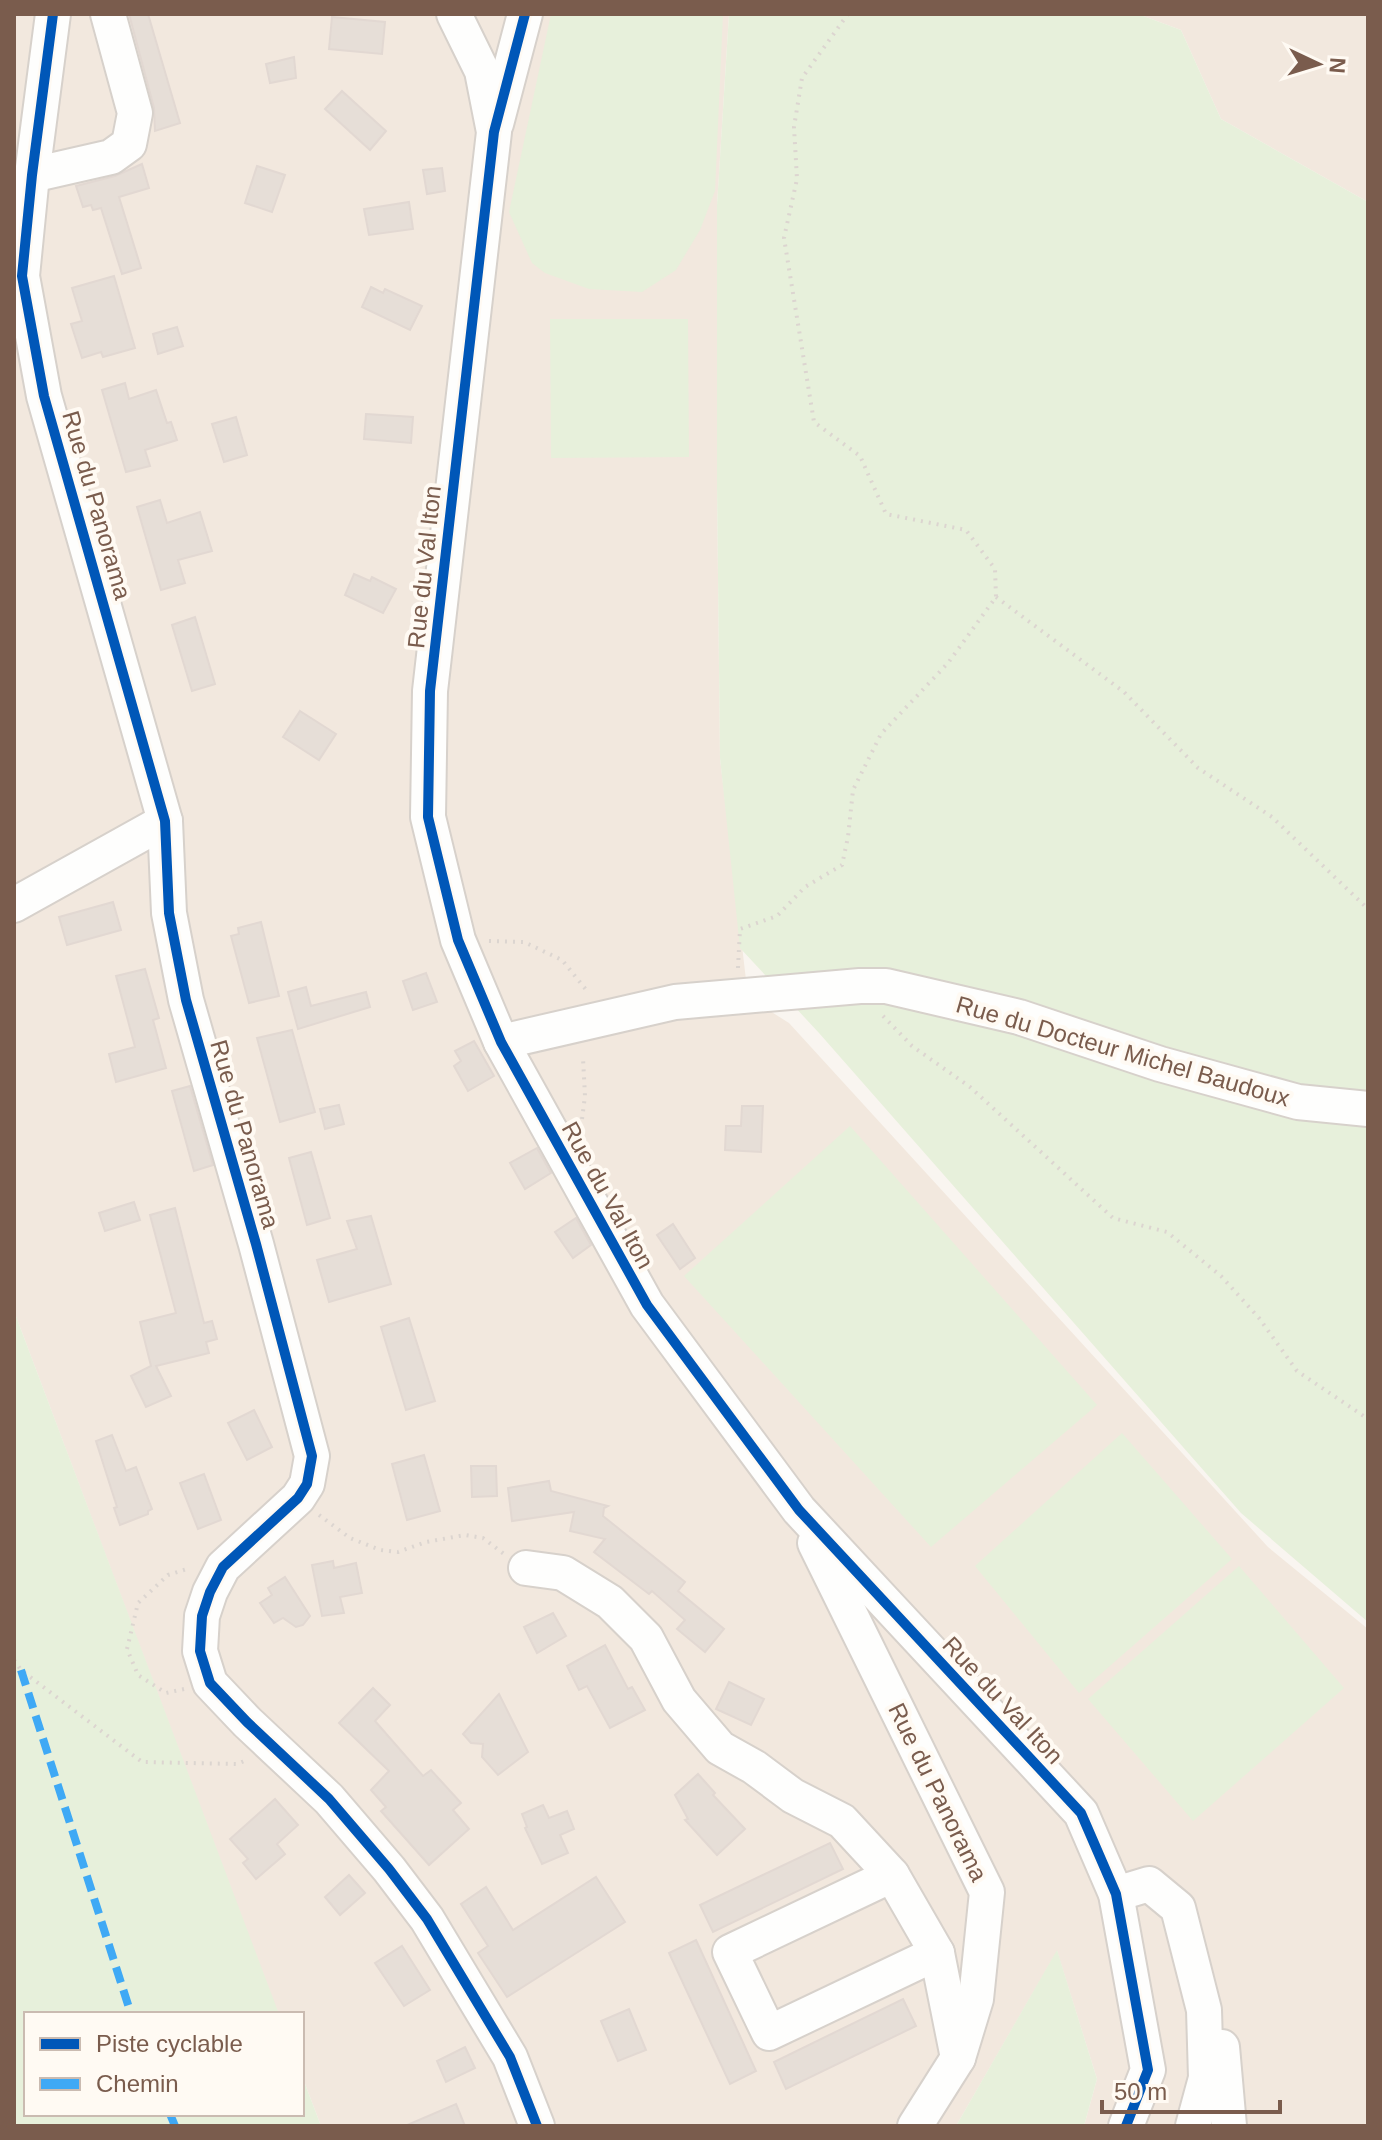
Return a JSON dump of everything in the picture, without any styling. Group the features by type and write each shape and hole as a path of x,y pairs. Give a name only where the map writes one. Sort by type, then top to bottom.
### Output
{"street":[{"name":"Rue du Panorama","path":"53,14 27,162 22,276 44,396 165,821 169,913 186,1000 256,1244 312,1456 307,1484 295,1501 223,1567 210,1592 202,1616 200,1651 210,1683"},
{"path":"27,162 111,157 129,144 135,113 108,14"},
{"path":"461,29 492,52 508,48 522,27"},
{"path":"494,132 522,27"},
{"name":"Rue du Val Iton","path":"461,29 482,71 494,132 430,691 428,817 458,940 501,1042 647,1305 799,1510 1081,1813 1116,1894 1148,2070 1126,2126"},
{"path":"14,905 165,821"},
{"name":"Rue du Docteur Michel Baudoux","path":"501,1042 675,1002 886,986 1019,1017 1160,1064 1298,1102 1368,1109"},
{"name":"Rue du Panorama","path":"799,1510 987,1892 976,1999 958,2058 915,2126"},
{"path":"526,1568 563,1573 610,1602 646,1638 679,1700 720,1748 754,1767 793,1796 842,1821 892,1875 937,1953 958,2058"},
{"path":"210,1683 329,1799 427,1919 510,2057 537,2126"},
{"path":"892,1875 730,1952 769,2033 937,1953"},
{"path":"1116,1894 1149,1884 1178,1908 1204,2010 1206,2078 1193,2126"},
{"path":"1204,2010 1222,2044 1229,2126"}],"path":[{"path":"738,997 740,929 777,916 805,887 842,865 853,790 881,734 948,663 996,597 995,569 966,530 886,514 860,456 814,422 784,238 797,179 794,127 802,78 848,14"},
{"path":"996,597 1124,692 1198,768 1272,817 1368,909"},
{"path":"458,940 524,942 562,960 591,995"},
{"path":"886,986 882,1015 912,1046 970,1087 1113,1218 1167,1232 1221,1276 1259,1318 1297,1371 1368,1419"},
{"path":"565,1159 580,1134 585,1096 583,1058"},
{"path":"295,1501 350,1538 380,1550 398,1552 426,1542 465,1535 483,1538 526,1568"},
{"path":"210,1683 166,1693 138,1675 127,1649 138,1603 168,1575 199,1565 223,1567"},
{"path":"14,1660 21,1670 142,1762 237,1764 276,1749"}],"shaded area":[{"path":"14,14 729,14 717,205 720,758 748,997 789,1023 1268,1547 1368,1629 1368,2126 1084,2126 1097,2079 1057,1951 956,2126 321,2126 304,2081 304,2012 277,2012 14,1311"},
{"path":"1138,14 1368,14 1368,202 1221,119 1181,30"}],"green space":[{"path":"551,14 723,14 715,191 700,230 676,270 642,292 589,289 545,273 532,263 509,212"},
{"path":"729,14 1138,14 1181,30 1221,119 1368,202 1368,1622 1241,1513 819,1033 740,948 720,758 717,205"},
{"path":"550,319 688,319 689,457 551,458"},
{"path":"850,1126 1097,1405 931,1547 684,1276"},
{"path":"14,1311 278,2012 24,2012 24,2116 304,2116 304,2081 321,2126 14,2126"},
{"path":"1122,1433 1232,1559 1079,1693 975,1566"},
{"path":"1239,1566 1344,1688 1193,1821 1088,1699"},
{"path":"1057,1950 1097,2079 1084,2126 956,2126"}],"building":[{"path":"129,14 148,14 180,123 155,131 154,108"},
{"path":"332,17 385,22 382,54 329,49"},
{"path":"294,57 296,78 270,83 266,64"},
{"path":"342,91 386,131 370,150 325,109"},
{"path":"142,164 149,188 119,197 141,268 122,274 101,208 93,210 91,205 83,207 76,186 115,176"},
{"path":"257,166 285,175 272,212 245,203"},
{"path":"442,168 445,191 427,194 423,170"},
{"path":"409,202 413,229 369,235 364,209"},
{"path":"114,276 135,348 103,357 101,352 82,358 71,324 82,321 72,288"},
{"path":"371,287 383,293 385,289 422,306 410,330 362,307"},
{"path":"177,327 183,346 158,354 153,334"},
{"path":"125,383 129,399 156,390 167,423 171,422 177,440 145,450 150,466 126,472 102,390"},
{"path":"366,414 413,417 411,443 364,439"},
{"path":"236,417 247,455 224,462 212,424"},
{"path":"160,500 167,523 200,512 212,551 178,560 185,583 161,590 137,507"},
{"path":"354,574 370,581 372,577 396,589 383,613 345,595"},
{"path":"195,617 215,684 192,691 172,625"},
{"path":"300,711 336,734 319,760 283,737"},
{"path":"113,902 121,930 67,945 59,917"},
{"path":"261,922 279,996 249,1003 231,936 239,934 238,928"},
{"path":"145,969 159,1018 153,1020 166,1068 116,1082 109,1054 135,1047 116,976"},
{"path":"426,973 437,1002 413,1010 403,981"},
{"path":"306,987 311,1006 366,992 370,1007 298,1029 288,992"},
{"path":"292,1030 315,1112 280,1122 257,1038"},
{"path":"474,1041 494,1076 468,1091 454,1066 461,1061 455,1051"},
{"path":"190,1086 213,1165 194,1171 172,1091"},
{"path":"339,1105 344,1124 325,1129 320,1109"},
{"path":"742,1106 763,1106 761,1152 725,1150 726,1126 741,1126"},
{"path":"537,1148 551,1173 525,1189 510,1163"},
{"path":"311,1152 330,1218 307,1225 289,1158"},
{"path":"134,1202 140,1220 105,1231 99,1213"},
{"path":"175,1208 204,1323 212,1321 217,1339 206,1342 209,1353 156,1366 171,1396 146,1407 131,1376 151,1366 140,1322 176,1313 150,1215"},
{"path":"371,1216 391,1284 329,1302 317,1260 357,1249 347,1221"},
{"path":"576,1218 591,1245 573,1258 555,1232"},
{"path":"673,1224 695,1258 680,1269 657,1235"},
{"path":"409,1318 435,1401 406,1410 381,1327"},
{"path":"254,1410 272,1447 247,1460 228,1423"},
{"path":"112,1435 126,1471 136,1467 152,1509 148,1514 120,1525 96,1441"},
{"path":"424,1455 440,1511 407,1520 392,1464"},
{"path":"471,1466 496,1466 497,1496 472,1497"},
{"path":"204,1474 221,1520 198,1529 180,1483"},
{"path":"549,1481 551,1491 608,1506 604,1508 603,1516 685,1582 678,1591 724,1629 705,1652 677,1629 685,1620 652,1591 649,1594 594,1552 605,1539 570,1531 574,1512 512,1521 508,1488"},
{"path":"333,1561 334,1568 356,1563 362,1593 340,1597 344,1613 322,1616 312,1565"},
{"path":"285,1577 310,1616 303,1625 296,1627 283,1618 274,1623 260,1603 272,1595 268,1588"},
{"path":"553,1613 566,1636 537,1653 524,1627"},
{"path":"605,1645 628,1689 632,1687 645,1710 610,1728 587,1686 579,1690 567,1666"},
{"path":"729,1682 764,1699 751,1725 716,1709"},
{"path":"373,1688 390,1705 375,1721 423,1776 431,1770 461,1803 453,1810 469,1829 429,1865 381,1811 386,1807 371,1790 389,1771 339,1723"},
{"path":"499,1694 528,1752 498,1775 482,1757 483,1744 471,1743 463,1734"},
{"path":"698,1774 745,1829 717,1855 685,1820 688,1819 675,1795"},
{"path":"275,1799 298,1825 277,1844 285,1854 256,1879 243,1863 248,1859 230,1839"},
{"path":"543,1805 549,1818 567,1811 574,1829 560,1835 568,1853 542,1864 525,1828 522,1814"},
{"path":"830,1843 843,1869 713,1932 700,1905"},
{"path":"349,1875 365,1893 340,1915 325,1897"},
{"path":"596,1877 625,1922 507,1997 478,1953 488,1946 461,1904 486,1887 513,1930"},
{"path":"696,1940 756,2071 730,2084 669,1953"},
{"path":"402,1946 430,1990 404,2006 375,1963"},
{"path":"903,1999 916,2026 786,2089 774,2062"},
{"path":"629,2009 646,2050 618,2061 601,2021"},
{"path":"465,2047 475,2068 446,2082 437,2061"},
{"path":"456,2104 465,2126 405,2126"}],"marked path":[{"path":"21,1670 130,2012"},
{"path":"171,2116 175,2126"}],"cycle path":[{"path":"53,14 22,276 44,396 165,821 169,913 186,1000 256,1244 312,1456 307,1484 298,1498 223,1567 202,1616 200,1651 210,1683 329,1799 427,1919 510,2057 537,2126"},
{"path":"525,14 494,132 430,691 428,817 458,940 501,1042 647,1305 799,1510 1081,1813 1116,1894 1148,2070 1126,2126"}]}
